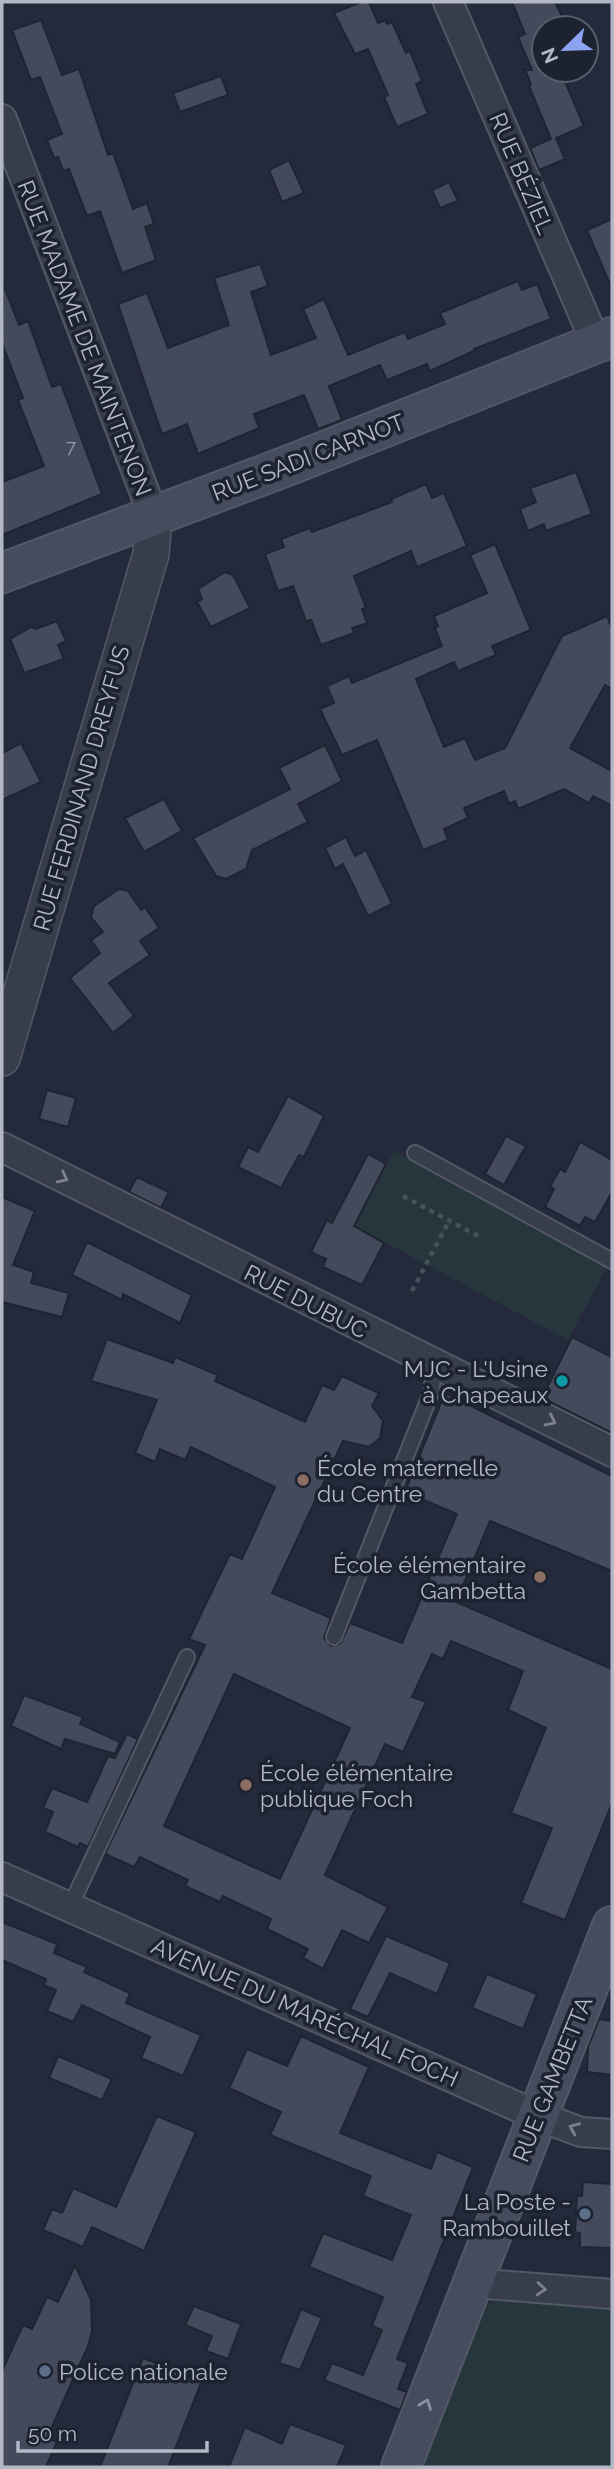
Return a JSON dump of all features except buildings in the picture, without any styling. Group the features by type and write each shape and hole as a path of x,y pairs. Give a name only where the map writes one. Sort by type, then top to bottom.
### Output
{"main road":[{"name":"RUE SADI CARNOT","path":"2,573 154,517 604,340"},
{"name":"RUE GAMBETTA","path":"401,2467 612,1926"}],"street":[{"name":"RUE BÉZIEL","path":"448,2 604,340"},
{"name":"RUE MADAME DE MAINTENON","path":"2,119 154,517"},
{"name":"RUE FERDINAND DREYFUS","path":"2,1058 151,554 154,517"},
{"name":"RUE DUBUC","path":"2,1147 612,1452"},
{"name":"AVENUE DU MARÉCHAL FOCH","path":"2,1877 538,2116 581,2132 612,2134"},
{"path":"473,2283 612,2294"}],"lane":[{"path":"415,1153 612,1261"},
{"path":"334,1637 431,1393 435,1364"},
{"path":"70,1907 187,1657"}],"path":[{"path":"403,1196 480,1237"},
{"path":"412,1291 449,1221"}],"shaded area":[{"path":"394,1151 608,1265 568,1340 354,1226"},
{"path":"499,2301 612,2308 612,2467 413,2467 481,2305"}],"place":[{"name":"MJC - L'Usine à Chapeaux","path":"562,1381"},
{"name":"École maternelle du Centre","path":"303,1480"},
{"name":"École élémentaire Gambetta","path":"540,1577"},
{"name":"École élémentaire publique Foch","path":"246,1785"},
{"name":"La Poste - Rambouillet","path":"585,2214"},
{"name":"Police nationale","path":"45,2371"}]}
